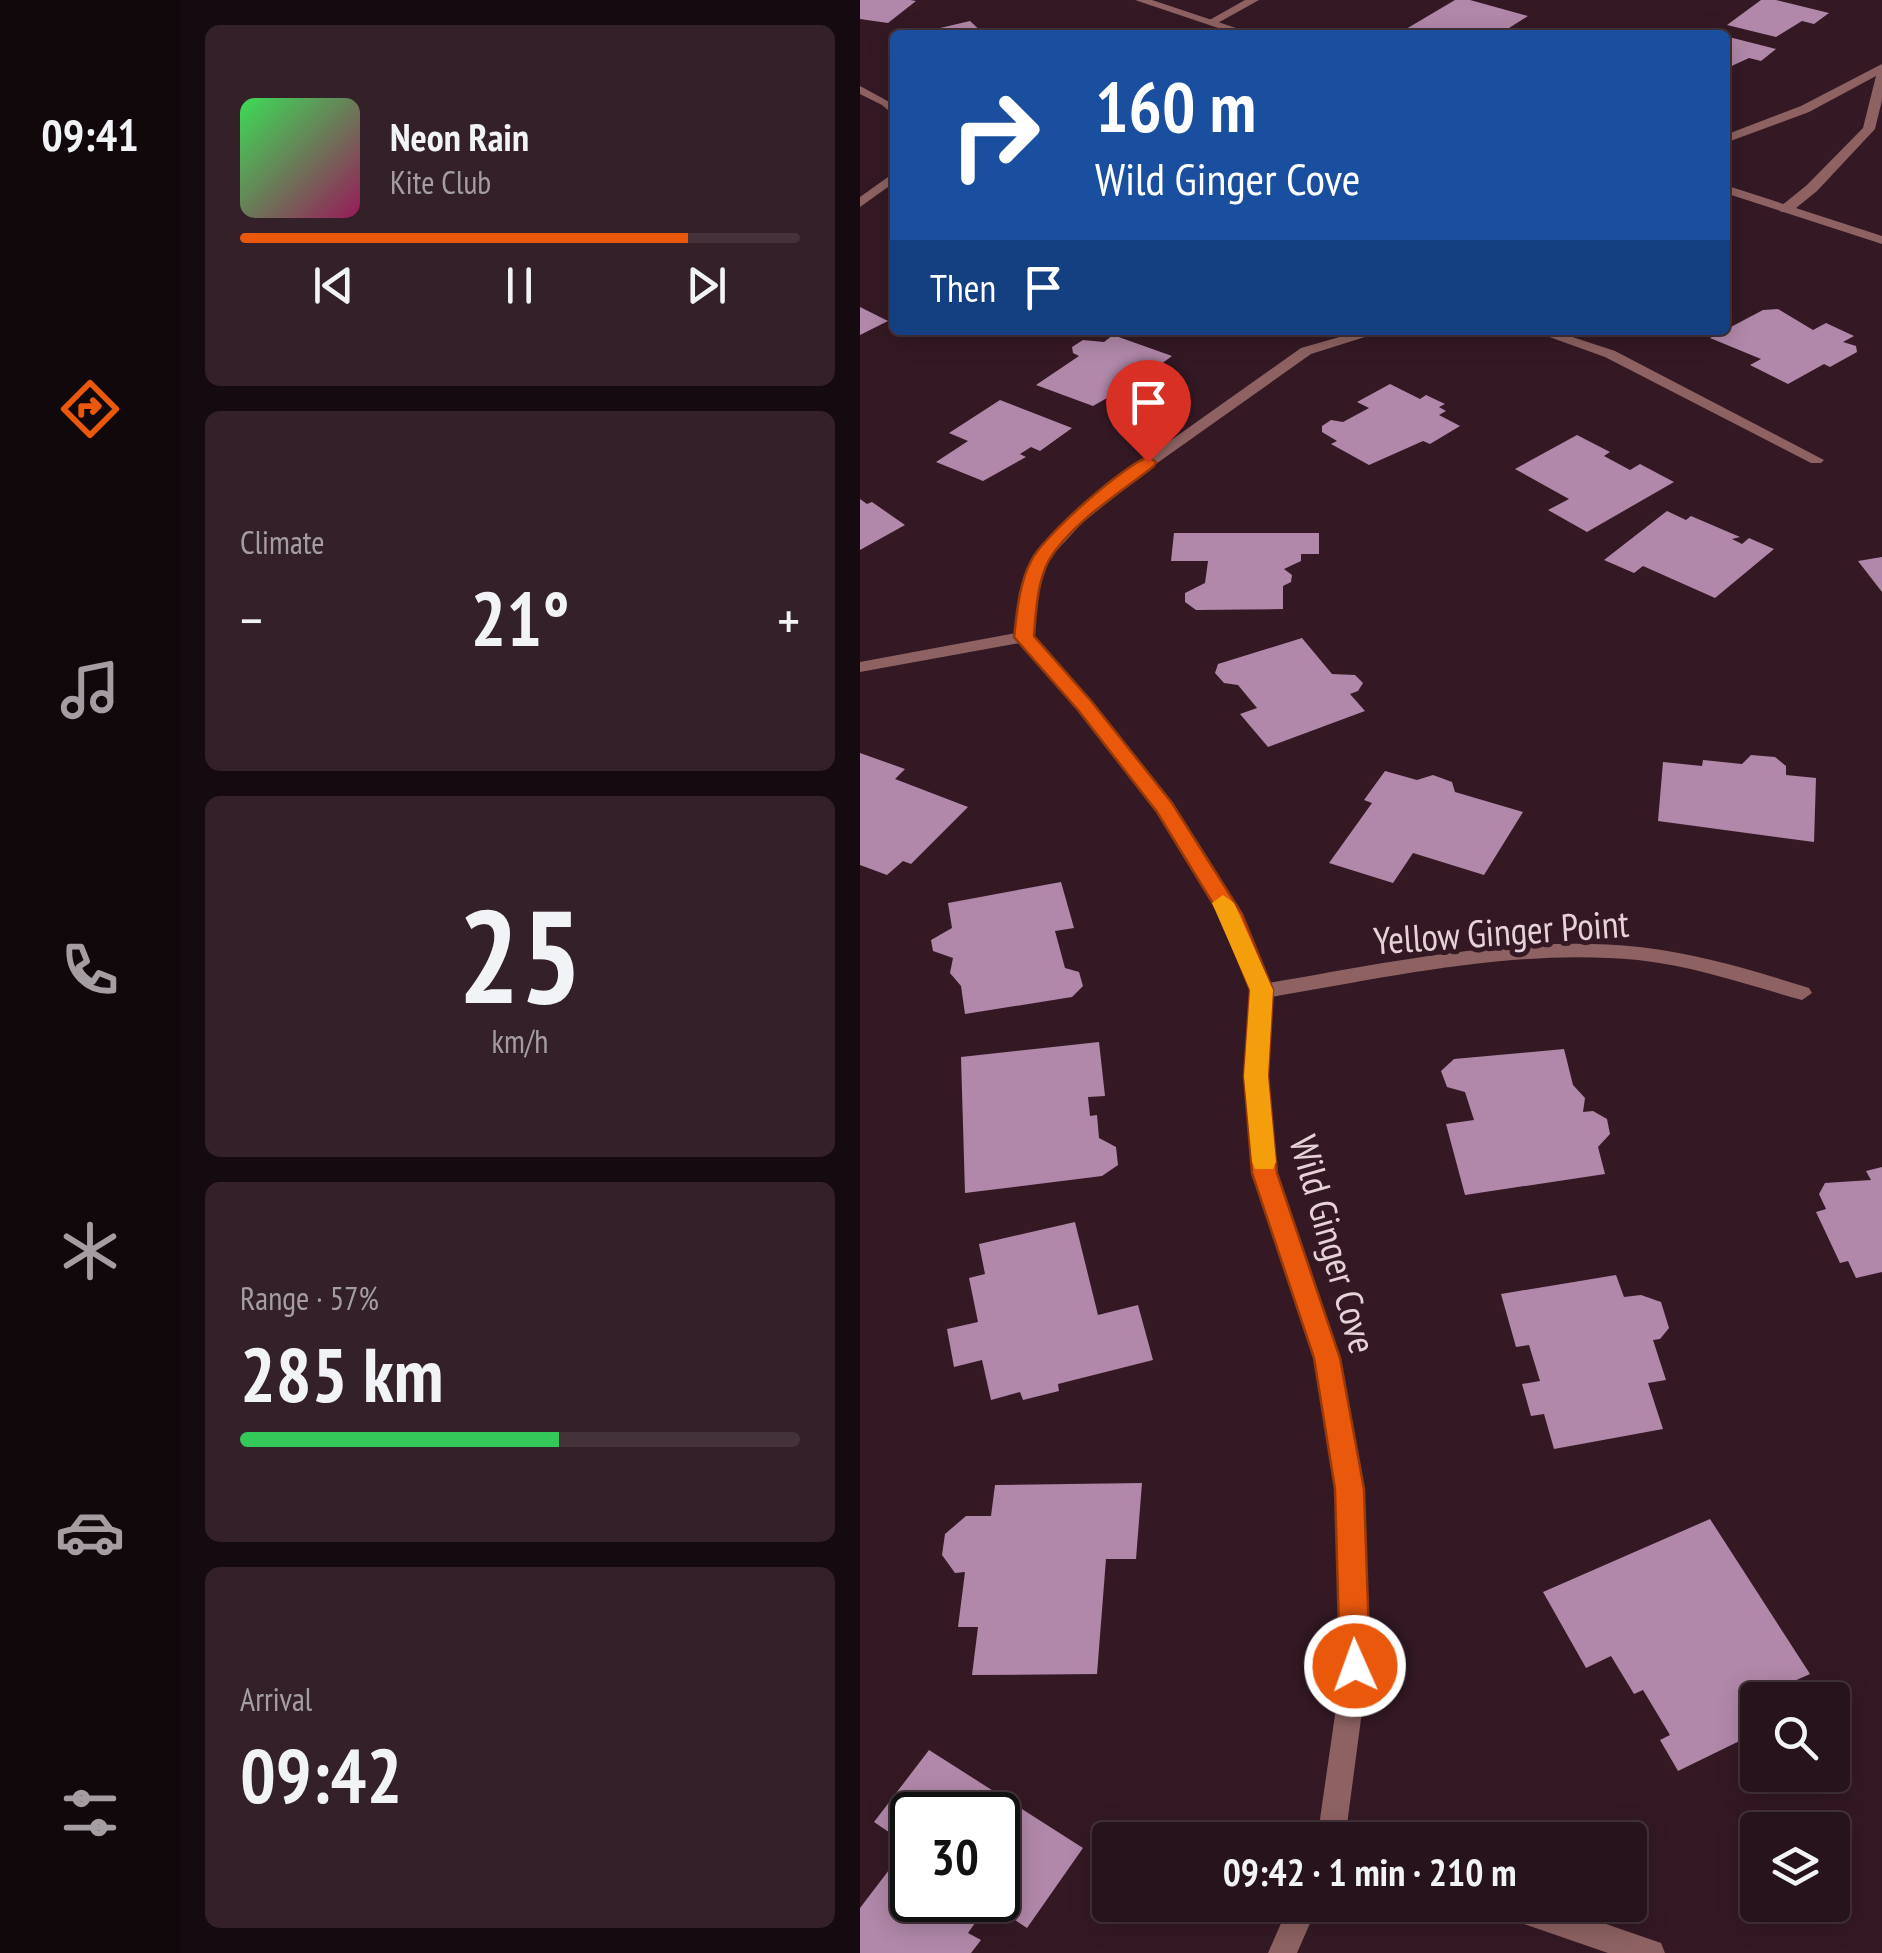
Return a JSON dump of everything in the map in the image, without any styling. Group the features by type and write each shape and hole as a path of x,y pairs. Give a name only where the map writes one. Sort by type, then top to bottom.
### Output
{"street":[{"path":"1142,0 1235,30"},
{"path":"1212,22 1253,0"},
{"path":"1730,137 1882,71"},
{"path":"1786,209 1870,129 1882,71"},
{"path":"860,90 890,106"},
{"path":"860,203 890,180"},
{"path":"1730,190 1882,240"},
{"path":"860,667 1024,637 1028,600 1040,559 1076,520 1148,462 1306,352 1363,335"},
{"path":"1553,335 1610,354 1816,460"},
{"name":"Wild Ginger Cove","path":"1024,637 1085,706 1164,808 1230,914 1261,990 1256,1076 1265,1173 1327,1358 1350,1489 1355,1666 1333,1822"},
{"name":"Yellow Ginger Point","path":"1261,990 1388,970 1616,952 1692,964 1802,993"},
{"path":"1282,1953 1296,1922"},
{"path":"1559,1922 1651,1953"}],"building":[{"path":"860,0 916,1 888,23 860,19"},
{"path":"1455,0 1470,0 1528,16 1506,30 1406,29"},
{"path":"1761,0 1829,13 1814,24 1802,21 1776,37 1727,25"},
{"path":"970,21 980,30 932,30"},
{"path":"1730,37 1776,49 1761,61 1749,58 1730,67"},
{"path":"860,307 888,321 860,335"},
{"path":"1778,309 1813,330 1826,323 1854,336 1843,342 1856,346 1857,352 1788,384 1750,365 1761,359 1710,338 1730,335 1730,327 1763,310"},
{"path":"1113,335 1172,356 1149,373 1141,370 1122,384 1128,386 1093,406 1036,385 1079,356 1072,347 1083,340 1104,342"},
{"path":"1390,384 1420,399 1426,395 1445,404 1439,407 1446,411 1439,415 1460,426 1430,444 1423,441 1369,465 1331,444 1337,441 1322,432 1322,426 1331,420 1343,422 1369,408 1357,402"},
{"path":"1000,400 1072,428 1040,451 1031,447 1020,454 1026,457 983,481 936,462 968,441 949,433"},
{"path":"1577,435 1610,452 1604,456 1630,470 1640,464 1674,482 1587,532 1548,510 1569,499 1515,469"},
{"path":"860,499 867,504 872,502 905,525 860,550"},
{"path":"1667,511 1686,520 1691,516 1740,537 1732,539 1742,544 1749,538 1774,549 1715,598 1643,566 1634,573 1604,560"},
{"path":"1174,533 1319,533 1319,554 1301,554 1301,561 1284,569 1292,575 1291,582 1283,586 1283,609 1196,610 1185,602 1185,593 1205,583 1208,561 1171,561"},
{"path":"1882,557 1882,592 1858,561"},
{"path":"1302,638 1332,674 1355,675 1363,683 1350,694 1365,711 1268,747 1240,714 1257,708 1238,685 1224,683 1215,673 1218,664"},
{"path":"860,753 905,769 895,779 968,807 911,864 903,861 887,875 860,865"},
{"path":"1751,755 1775,757 1786,766 1786,775 1816,778 1814,842 1658,821 1663,762 1702,766 1703,760 1742,764"},
{"path":"1385,771 1417,780 1433,775 1452,782 1455,792 1523,812 1484,875 1413,853 1393,883 1329,863 1372,803 1364,800"},
{"path":"1061,882 1074,928 1055,931 1065,968 1079,972 1083,986 1072,997 965,1014 961,986 950,973 953,958 933,951 931,940 952,928 948,903"},
{"path":"1099,1042 1105,1096 1088,1097 1090,1116 1097,1115 1099,1138 1116,1147 1118,1165 1102,1176 965,1193 961,1057"},
{"path":"1564,1049 1573,1085 1585,1098 1583,1112 1593,1111 1607,1119 1610,1134 1598,1147 1605,1174 1465,1195 1446,1124 1474,1120 1465,1092 1447,1087 1441,1071 1454,1059"},
{"path":"1882,1167 1882,1272 1856,1278 1848,1261 1840,1263 1816,1212 1826,1209 1819,1194 1825,1183 1871,1180 1866,1171"},
{"path":"1075,1222 1098,1315 1138,1305 1153,1360 1058,1384 1059,1391 1023,1400 1020,1392 991,1400 982,1360 954,1367 947,1329 978,1322 969,1278 985,1274 979,1244"},
{"path":"1616,1275 1624,1297 1641,1295 1661,1302 1669,1328 1660,1339 1653,1340 1666,1380 1648,1383 1663,1429 1554,1449 1544,1414 1531,1416 1522,1384 1540,1381 1529,1345 1516,1347 1501,1294"},
{"path":"1142,1483 1136,1559 1106,1559 1097,1674 972,1675 978,1627 958,1627 965,1572 955,1573 942,1555 945,1534 966,1516 991,1516 995,1485"},
{"path":"1710,1519 1810,1674 1792,1682 1740,1682 1740,1741 1678,1771 1660,1740 1670,1735 1643,1690 1634,1694 1611,1656 1586,1668 1543,1592"},
{"path":"929,1750 995,1792 897,1792"},
{"path":"890,1801 890,1833 874,1822"},
{"path":"1020,1808 1083,1848 1027,1928 1018,1922"},
{"path":"890,1869 890,1922 976,1922 968,1933 981,1940 971,1953 860,1953 860,1908"}],"slow traffic":[{"path":"1223,903 1261,990 1256,1076 1264,1162"}],"route":[{"path":"1148,462 1076,520 1040,559 1028,600 1024,637 1085,706 1164,808 1230,914 1261,990 1256,1076 1265,1173 1327,1358 1350,1489 1355,1666"}]}
